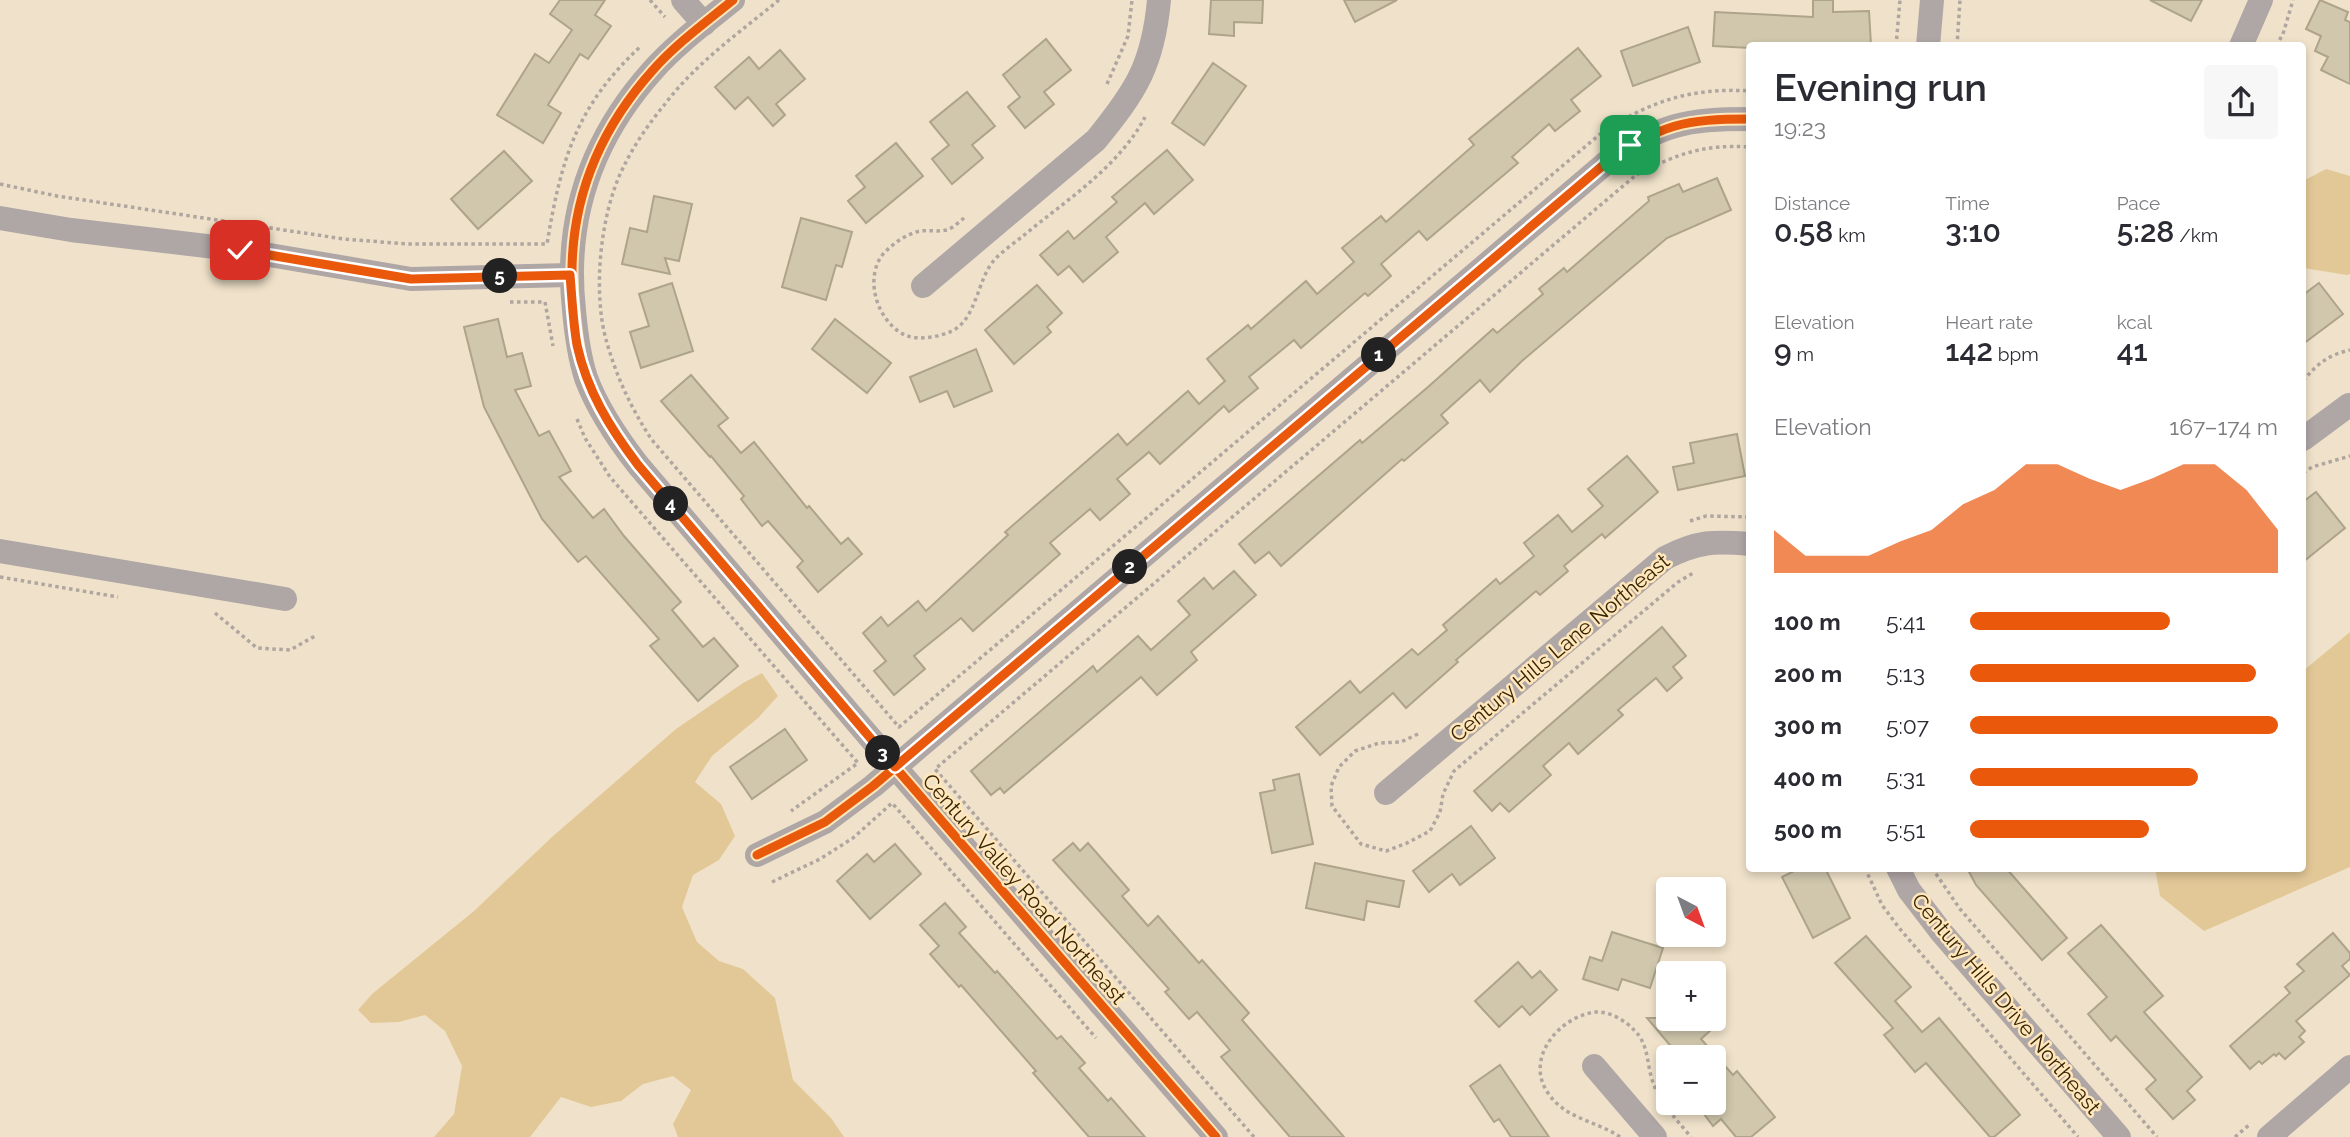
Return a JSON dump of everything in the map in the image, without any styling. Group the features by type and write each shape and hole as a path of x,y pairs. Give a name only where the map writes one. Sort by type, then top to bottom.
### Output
{"street":[{"path":"683,0 704,24"},
{"name":"Century Valley Road Northeast","path":"733,0 654,68 611,127 595,160 574,227 570,275 577,344 586,378 601,411 638,465 1216,1137"},
{"path":"923,286 1096,140 1112,121 1129,99 1143,73 1153,46 1158,0"},
{"path":"1928,42 1932,0"},
{"path":"2243,42 2261,0"},
{"path":"757,855 825,822 845,809 1607,162 1653,132 1674,125 1695,120 1746,119"},
{"path":"0,218 71,230 240,250 411,279 570,275"},
{"path":"2306,437 2349,405"},
{"name":"Century Hills Lane Northeast","path":"1386,793 1665,558 1688,546 1708,542 1746,544"},
{"path":"0,551 285,599"},
{"name":"Century Hills Drive Northeast","path":"1900,872 1909,890 1942,933 2119,1137"},
{"path":"1594,1066 1655,1137"},
{"path":"2269,1137 2350,1067"}],"path":[{"path":"650,0 668,21"},
{"path":"779,0 704,63 665,103 624,166 604,224 601,281 606,341 621,384 652,440 899,727"},
{"path":"1896,42 1900,0"},
{"path":"1957,42 1960,0"},
{"path":"2278,42 2293,0"},
{"path":"1254,1137 935,769 1636,175 1674,156 1715,146 1746,147"},
{"path":"0,184 57,196 344,239 407,244 547,244"},
{"path":"2306,378 2330,355 2350,350"},
{"path":"2306,471 2350,456"},
{"path":"0,577 122,597"},
{"path":"203,611 216,613 257,648 290,650 315,636"},
{"path":"787,814 858,763"},
{"path":"772,883 820,859 853,838 892,803 1101,1043"},
{"path":"1867,872 1882,905 1900,929 2078,1137"},
{"path":"1935,872 1960,909 2157,1137"}],"shaded area":[{"path":"2326,169 2350,176 2350,274 2306,268 2306,179"},
{"path":"2350,632 2350,867 2204,931 2160,896 2156,872 2306,872 2306,669"},
{"path":"762,673 778,696 758,718 712,756 695,782 721,804 735,836 719,860 693,875 682,907 697,942 719,961 743,969 775,998 793,1080 831,1118 844,1137 678,1137 673,1124 691,1090 673,1076 643,1084 621,1101 591,1107 561,1097 530,1137 434,1137 454,1114 462,1066 445,1031 425,1015 399,1022 371,1023 358,1010 372,994 474,911 552,837 676,729"}],"building":[{"path":"560,0 605,0 595,15 611,26 588,59 580,54 548,105 561,113 543,143 497,115 535,54 549,63 572,30 550,14"},
{"path":"1211,0 1263,0 1262,23 1234,22 1234,36 1209,34"},
{"path":"1344,0 1397,0 1355,22"},
{"path":"1813,0 1833,0 1833,12 1869,11 1871,42 1746,42 1746,48 1713,46 1715,12 1813,17"},
{"path":"2150,0 2202,0 2191,21"},
{"path":"2320,0 2348,12 2345,20 2350,22 2350,84 2321,70 2328,57 2315,51 2321,36 2306,29"},
{"path":"1688,27 1700,62 1633,86 1621,51"},
{"path":"1046,39 1071,70 1044,92 1054,104 1025,128 1008,107 1020,97 1003,75"},
{"path":"1578,48 1601,76 1571,100 1580,111 1555,131 1549,124 1512,157 1518,163 1427,240 1419,231 1381,264 1391,276 1368,296 1365,293 1301,348 1294,340 1249,377 1258,388 1229,412 1224,406 1160,464 1149,452 1117,479 1130,494 1100,520 1090,509 1050,543 1060,554 973,631 961,618 914,656 925,669 894,695 874,671 886,661 863,633 881,617 888,626 918,601 926,611 1008,535 1005,532 1118,434 1127,445 1188,391 1199,404 1225,381 1207,359 1248,325 1251,329 1306,281 1317,294 1354,262 1342,248 1381,216 1386,222 1474,145 1469,139"},
{"path":"780,50 805,79 776,104 785,115 773,126 748,97 735,109 715,87 749,57 759,69"},
{"path":"1213,63 1246,86 1204,145 1172,123"},
{"path":"967,92 995,126 972,145 983,158 952,184 932,159 949,145 930,122"},
{"path":"896,143 923,176 866,223 848,201 865,187 856,176"},
{"path":"1167,150 1193,180 1154,214 1145,203 1106,237 1118,252 1083,282 1069,266 1058,275 1040,255 1068,231 1074,239 1117,202 1112,197"},
{"path":"504,151 532,181 478,229 451,199"},
{"path":"1717,178 1731,210 1667,238 1522,361 1490,392 1480,380 1441,415 1448,423 1404,461 1402,459 1281,566 1269,552 1255,563 1239,544 1360,440 1362,443 1493,329 1497,333 1543,294 1539,289 1564,268 1567,272 1649,201 1648,197 1679,184 1683,192"},
{"path":"654,196 692,204 679,261 665,258 670,274 622,264 630,228 647,232"},
{"path":"801,218 852,232 842,267 836,265 826,300 782,287"},
{"path":"672,283 693,351 641,368 630,332 649,326 639,294"},
{"path":"2319,283 2343,314 2306,342 2306,293"},
{"path":"1037,285 1062,313 1047,327 1051,332 1014,364 985,330"},
{"path":"498,319 507,357 522,353 531,386 515,390 539,436 549,431 571,471 559,477 593,518 604,509 681,602 672,610 703,647 714,638 738,666 698,701 650,646 659,639 586,556 578,562 542,519 484,407 464,327"},
{"path":"835,319 891,363 867,393 812,349"},
{"path":"976,349 992,391 954,407 947,391 920,402 910,377"},
{"path":"691,375 728,418 718,426 741,453 754,442 807,508 809,506 841,544 848,538 862,554 818,592 797,567 803,561 768,521 762,526 741,499 744,496 661,401"},
{"path":"1737,434 1745,476 1678,490 1673,467 1694,463 1690,443"},
{"path":"1627,456 1658,492 1605,538 1602,534 1564,566 1568,571 1540,595 1536,591 1456,660 1458,662 1406,708 1393,693 1320,755 1296,727 1350,681 1360,693 1412,649 1418,655 1447,630 1443,625 1496,579 1500,584 1534,556 1524,543 1558,515 1572,532 1603,506 1588,489"},
{"path":"2316,492 2345,528 2306,560 2306,500"},
{"path":"1234,571 1256,595 1191,652 1197,660 1157,695 1141,677 1004,793 1000,788 991,795 971,771 1093,666 1097,672 1138,636 1151,650 1190,615 1178,601 1204,578 1213,589"},
{"path":"1662,627 1686,656 1673,667 1682,678 1667,691 1656,678 1618,710 1623,715 1578,754 1569,743 1543,766 1551,775 1509,812 1500,803 1492,811 1474,791"},
{"path":"785,729 807,760 752,799 730,767"},
{"path":"1299,774 1313,844 1272,853 1260,793 1275,790 1273,780"},
{"path":"1471,826 1495,858 1460,885 1452,874 1429,892 1413,871"},
{"path":"1073,843 1080,851 1088,843 1129,890 1122,896 1148,926 1158,916 1199,963 1202,960 1249,1013 1242,1020 1344,1137 1290,1137 1221,1057 1230,1050 1197,1012 1189,1019 1165,992 1169,989 1053,860"},
{"path":"895,844 921,874 870,919 837,881 867,854 874,862"},
{"path":"1315,863 1404,881 1399,907 1367,901 1364,920 1306,908"},
{"path":"1792,872 1827,872 1850,918 1813,938 1782,877"},
{"path":"1969,872 2009,872 2067,938 2042,960 1976,885"},
{"path":"945,903 966,927 959,933 995,973 997,971 1057,1039 1061,1036 1085,1063 1079,1068 1108,1101 1111,1098 1145,1137 1089,1137 1033,1073 1036,1071 961,985 959,987 930,954 939,946 920,925"},
{"path":"2101,925 2163,996 2144,1012 2202,1077 2187,1091 2195,1100 2173,1119 2146,1089 2156,1080 2116,1036 2111,1041 2088,1014 2107,997 2068,953"},
{"path":"1612,932 1663,948 1659,961 1656,961 1650,988 1622,979 1618,990 1583,979 1590,957 1602,961"},
{"path":"2333,933 2350,953 2350,959 2342,966 2350,975 2296,1021 2305,1031 2299,1037 2304,1042 2285,1059 2279,1053 2276,1056 2274,1054 2262,1064 2259,1061 2250,1069 2230,1046 2290,993 2285,987 2304,971 2297,964"},
{"path":"1866,936 1911,987 1895,1001 1922,1032 1939,1018 2020,1115 1994,1137 1990,1137 1926,1063 1915,1072 1884,1035 1893,1028 1835,963"},
{"path":"1518,962 1532,978 1540,971 1557,990 1530,1015 1522,1006 1499,1027 1475,1001"},
{"path":"1647,1018 1656,1018 1656,1029"},
{"path":"1658,1031 1710,1031 1701,1039 1706,1045 1670,1045"},
{"path":"1500,1065 1549,1137 1511,1137 1499,1119 1494,1122 1470,1086"},
{"path":"1726,1067 1733,1075 1737,1071 1775,1117 1751,1137 1736,1137 1721,1119 1713,1126 1705,1115 1726,1115"}],"cycle path":[{"path":"733,0 671,51 631,96 598,152 586,182 573,244 572,276 578,344 591,390 609,423 638,465 1216,1137"},
{"path":"757,855 825,822 873,786 1607,162 1643,139 1674,126 1708,120 1746,119"}],"route":[{"path":"240,250 411,279 570,275 577,344 586,378 617,437 895,767 1630,145"}]}
